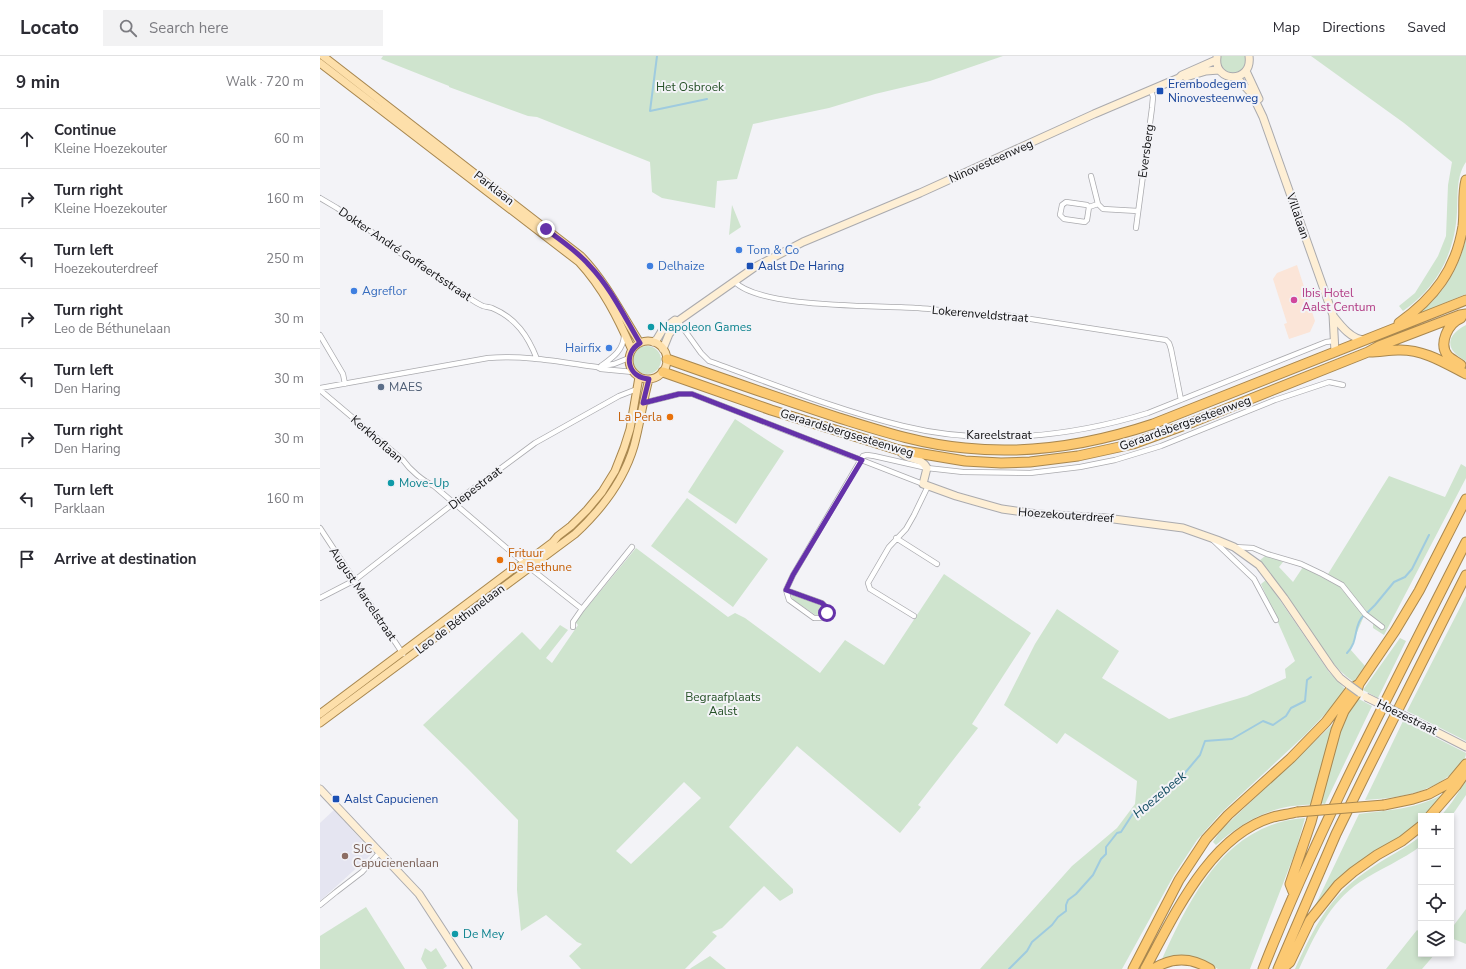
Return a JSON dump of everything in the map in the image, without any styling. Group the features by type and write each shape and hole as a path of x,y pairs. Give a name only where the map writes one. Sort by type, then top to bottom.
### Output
{"highway":[{"path":"1388,331 1429,298 1448,271 1457,251 1463,226 1466,180"},
{"name":"Geraardsbergsesteenweg","path":"667,359 775,398 902,438 965,448 1001,450 1053,447 1110,437 1153,424 1466,300"},
{"name":"Geraardsbergsesteenweg","path":"663,372 771,410 899,450 965,460 1001,463 1055,460 1113,450 1157,436 1368,352 1379,346 1460,315 1466,315"},
{"path":"1466,315 1450,326 1444,338 1444,345 1449,357 1466,367"},
{"path":"1368,352 1399,350 1414,352 1445,362 1466,374"},
{"path":"1294,894 1290,884 1311,822 1336,730 1344,711 1356,694 1362,691 1418,591 1466,499"},
{"path":"1263,969 1294,894 1350,772 1466,542"},
{"path":"1278,969 1340,828 1466,575"},
{"path":"1133,969 1180,880 1206,839 1228,815 1291,758 1326,722 1351,689 1362,691"},
{"path":"1145,969 1194,882 1222,849 1247,829 1272,817 1297,812 1384,805 1413,799 1429,794 1451,782 1466,764"},
{"path":"1433,813 1466,772"},
{"path":"1282,969 1290,962 1310,920 1338,885 1377,855 1402,841 1418,828"},
{"path":"1153,969 1162,963 1180,959 1194,961 1210,969"}],"main road":[{"name":"Parklaan","path":"323,56 581,256 597,273 608,289 640,343"},
{"name":"Parklaan","path":"320,63 571,255 597,282 632,350"},
{"path":"653,342 663,349 667,359 663,372 655,378 649,379 636,375 630,367 629,358 632,350 640,343 653,342"},
{"name":"Leo de Béthunelaan","path":"320,723 406,659 527,565 580,518 594,502 615,471 630,429 637,389 636,375"},
{"name":"Leo de Béthunelaan","path":"320,714 514,569 527,565 575,534 591,519 604,503 619,480 634,447 649,379"}],"street":[{"path":"1217,58 1219,70 1227,76 1236,77 1242,75 1249,66 1249,56"},
{"name":"Ninovesteenweg","path":"653,342 666,327 675,320 678,321 734,281 766,261 803,242 920,193 1094,114 1179,78 1182,75 1217,58"},
{"name":"Ninovesteenweg","path":"1179,78 1184,78 1206,71 1219,70"},
{"name":"Villalaan","path":"1246,70 1256,97 1264,112 1263,117 1333,315 1342,328 1358,339 1365,340"},
{"name":"Villalaan","path":"1236,77 1256,97"},
{"name":"Eversberg","path":"1136,228 1153,97 1150,90"},
{"path":"1091,176 1098,204 1103,210 1138,211"},
{"name":"Dokter André Goffaertsstraat","path":"320,198 382,239 391,248 469,298 508,317 518,325 531,343 537,358"},
{"path":"1090,207 1087,220 1085,222 1064,219 1060,216 1062,205 1066,202 1087,205 1090,207 1098,204"},
{"name":"Lokerenveldstraat","path":"734,281 739,286 753,293 797,303 919,308 996,317 1005,315 1166,340 1171,349 1181,400"},
{"name":"Villalaan","path":"1333,315 1335,352"},
{"path":"663,349 669,334 678,324 678,321"},
{"name":"Kareelstraat","path":"678,321 701,353 709,361 847,410 904,427 938,433 969,436 1033,436 1074,431 1120,422 1148,413 1326,342 1334,341"},
{"path":"599,366 613,357 623,344 624,332"},
{"path":"320,335 343,374 345,384"},
{"path":"320,389 506,356 537,358 599,366 614,364 629,358"},
{"path":"599,366 601,369 636,375"},
{"path":"786,590 822,603 827,608 826,614 822,618 814,618 789,600 786,590 793,575 864,456 867,455 945,471 1001,474 1030,473 1074,468 1115,460 1161,446 1275,400 1329,382 1343,385"},
{"name":"Kerkhoflaan","path":"320,389 403,460 406,465 582,609"},
{"name":"Diepestraat","path":"320,598 355,580 454,503 535,443 619,396 637,389"},
{"name":"Hoezekouterdreef","path":"643,403 679,394 692,394 926,485 956,496 1002,509 1037,514 1106,518 1183,528 1234,547 1259,565 1284,598 1331,667 1340,678 1349,685"},
{"path":"899,450 905,457 922,462 927,468 926,485 914,515 906,528 889,547 868,583 868,587 914,616"},
{"name":"August Marcelstraat","path":"320,528 406,659"},
{"path":"896,538 937,564"},
{"name":"Hoezekouterdreef","path":"1211,538 1254,579 1276,620"},
{"path":"574,627 573,622 582,609 632,547"},
{"name":"Hoezekouterdreef","path":"1234,547 1253,548 1267,554 1301,564 1322,574 1342,585 1365,614 1382,628"},
{"name":"Hoezestraat","path":"1349,685 1465,746"},
{"path":"320,789 419,894 468,969"},
{"path":"320,905 362,872 380,852"}],"shaded area":[{"name":"Ibis Hotel Aalst Centum","path":"1297,265 1315,321 1310,332 1289,339 1284,324 1287,323 1273,279 1277,273"},
{"name":"SJC Capucienenlaan","path":"334,810 373,853 320,901 320,823"}],"green space":[{"name":"Het Osbroek","path":"383,56 1003,56 930,81 875,94 829,108 753,124 737,179 717,181 715,208 662,198 652,192 650,162 537,117 528,116 449,87 381,59"},
{"path":"1220,56 1245,56 1245,64 1238,72 1228,72 1223,69 1220,64"},
{"path":"1311,56 1466,56 1466,162 1461,173 1458,186 1456,227 1448,255 1442,268 1426,292 1403,311 1399,306 1415,293 1438,256 1446,236 1448,185 1452,162 1404,123"},
{"path":"732,205 741,227 729,235"},
{"path":"1466,238 1466,294 1421,313 1421,311 1437,296 1450,279 1460,259"},
{"path":"1466,325 1466,361 1454,352 1450,343 1454,334"},
{"path":"647,346 657,350 661,360 657,370 647,374 637,370 633,360 637,350"},
{"path":"735,419 784,451 736,524 688,492"},
{"path":"1461,464 1466,467 1466,478 1384,635 1373,628 1373,619 1343,583 1328,574 1389,476 1445,497"},
{"path":"687,498 768,559 733,607 651,546"},
{"name":"Begraafplaats Aalst","path":"636,548 728,617 735,613 745,618 820,673 845,640 884,665 944,574 1031,633 972,724 978,728 918,805 921,807 900,833 797,746 729,827 793,889 793,893 780,901 764,886 722,928 712,932 717,936 685,969 581,969 569,956 582,944 577,942 546,915 521,931 517,890 518,820 423,725 522,632 540,650 560,625 568,630 546,658 552,663 578,625 575,622","holes":["684,782 701,798 631,864 616,851"]},
{"path":"1265,556 1270,556 1283,562 1279,567 1293,582 1303,567 1340,587 1364,616 1350,649 1365,666 1354,682 1340,671 1328,657 1267,570 1259,561"},
{"path":"1266,580 1329,672 1347,691 1305,735 1221,813 1197,840 1174,875 1122,969 980,969 1072,866 1117,828 1135,804 1137,781 1065,733 1057,744 1004,705 1035,644 1057,609 1119,651 1102,678 1169,719 1247,696 1286,678 1285,669 1295,661 1261,584"},
{"path":"793,594 821,605 823,609 821,614 817,616 792,599 791,595"},
{"path":"1466,596 1466,741 1407,711"},
{"path":"1400,638 1406,641 1378,698 1363,690"},
{"path":"1357,698 1372,706 1325,804 1320,803 1346,714"},
{"path":"1403,721 1466,753 1465,759 1450,775 1428,788 1390,798 1365,800"},
{"path":"1333,724 1311,805 1281,808 1261,815 1233,831 1216,845 1213,842 1221,830"},
{"path":"1466,781 1466,795 1454,813 1443,813"},
{"path":"1446,792 1429,813 1418,813 1418,824 1314,908 1359,814 1404,808 1436,798"},
{"path":"1305,818 1296,850 1250,969 1218,969 1198,958 1184,955 1162,959 1185,911 1199,888 1215,867 1233,848 1253,833 1277,823"},
{"path":"1418,838 1418,848 1349,890 1331,910 1310,945 1299,969 1295,969 1315,928 1331,904 1341,893 1351,883 1378,863"},
{"path":"366,907 405,969 320,969 320,936"},
{"path":"1466,909 1466,944 1454,939 1454,925"},
{"path":"1417,930 1418,931 1418,957 1432,957 1422,969 1386,969"},
{"path":"425,948 431,952 436,948 447,966 443,969 427,969 421,959"},
{"path":"710,956 726,969 690,969 691,968"}],"waterway":[{"path":"657,56 650,111 707,99"},
{"name":"Hoezebeek","path":"1367,613 1394,582 1405,577 1412,569 1429,535"},
{"name":"Hoezebeek","path":"1347,653 1353,644 1358,624 1363,616"},
{"name":"Hoezebeek","path":"1009,969 1027,951 1032,942 1066,911 1068,900 1076,894 1093,875 1101,859 1106,854 1106,847 1117,833 1121,832 1134,812 1138,812 1184,774 1200,755 1205,741 1232,739 1263,721 1273,725 1286,716 1291,708 1305,701 1307,680 1311,677"}],"place":[{"name":"Erembodegem Ninovesteenweg","path":"1160,91"},
{"name":"Tom & Co","path":"739,250"},
{"name":"Delhaize","path":"650,266"},
{"name":"Aalst De Haring","path":"750,266"},
{"name":"Agreflor","path":"354,291"},
{"name":"Ibis Hotel Aalst Centum","path":"1294,300"},
{"name":"Napoleon Games","path":"651,327"},
{"name":"Hairfix","path":"609,348"},
{"name":"MAES","path":"381,387"},
{"name":"La Perla","path":"670,417"},
{"name":"Move-Up","path":"391,483"},
{"name":"Frituur De Bethune","path":"500,560"},
{"name":"Aalst Capucienen","path":"336,799"},
{"name":"SJC Capucienenlaan","path":"345,856"},
{"name":"De Mey","path":"455,934"}],"route":[{"path":"546,229 581,256 600,276 640,343 632,350 629,363 633,372 639,377 649,379 643,403 679,394 692,394 862,460 854,471 793,575 786,590 822,603 827,608 827,613"}]}
